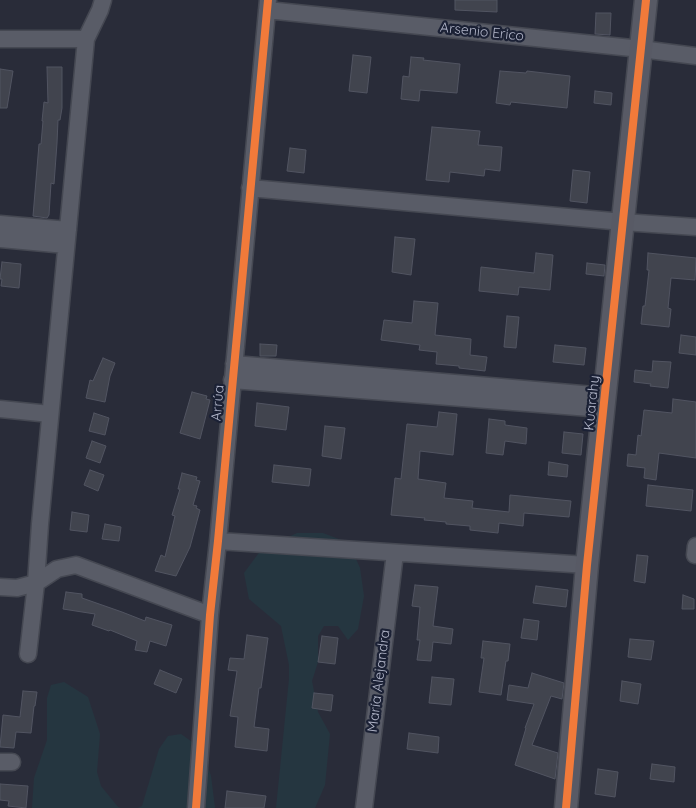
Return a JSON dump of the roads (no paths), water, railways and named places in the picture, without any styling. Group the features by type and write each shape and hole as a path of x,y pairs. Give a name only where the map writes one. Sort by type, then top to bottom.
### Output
{"street":[{"path":"28,654 86,39 103,0"},
{"name":"Kuarahy","path":"566,808 587,565 646,0"},
{"name":"Arsenio Erico","path":"268,5 696,56"},
{"name":"Arrúa","path":"196,808 210,615 268,5"},
{"path":"0,39 86,39"},
{"path":"250,188 696,227"},
{"path":"0,224 67,238"},
{"path":"0,239 67,238"},
{"path":"233,372 604,403"},
{"path":"0,409 50,414"},
{"path":"218,541 587,565"},
{"name":"María Alejandra","path":"364,808 395,553"},
{"path":"0,587 17,588 36,583 57,569 76,565 210,615"}]}
